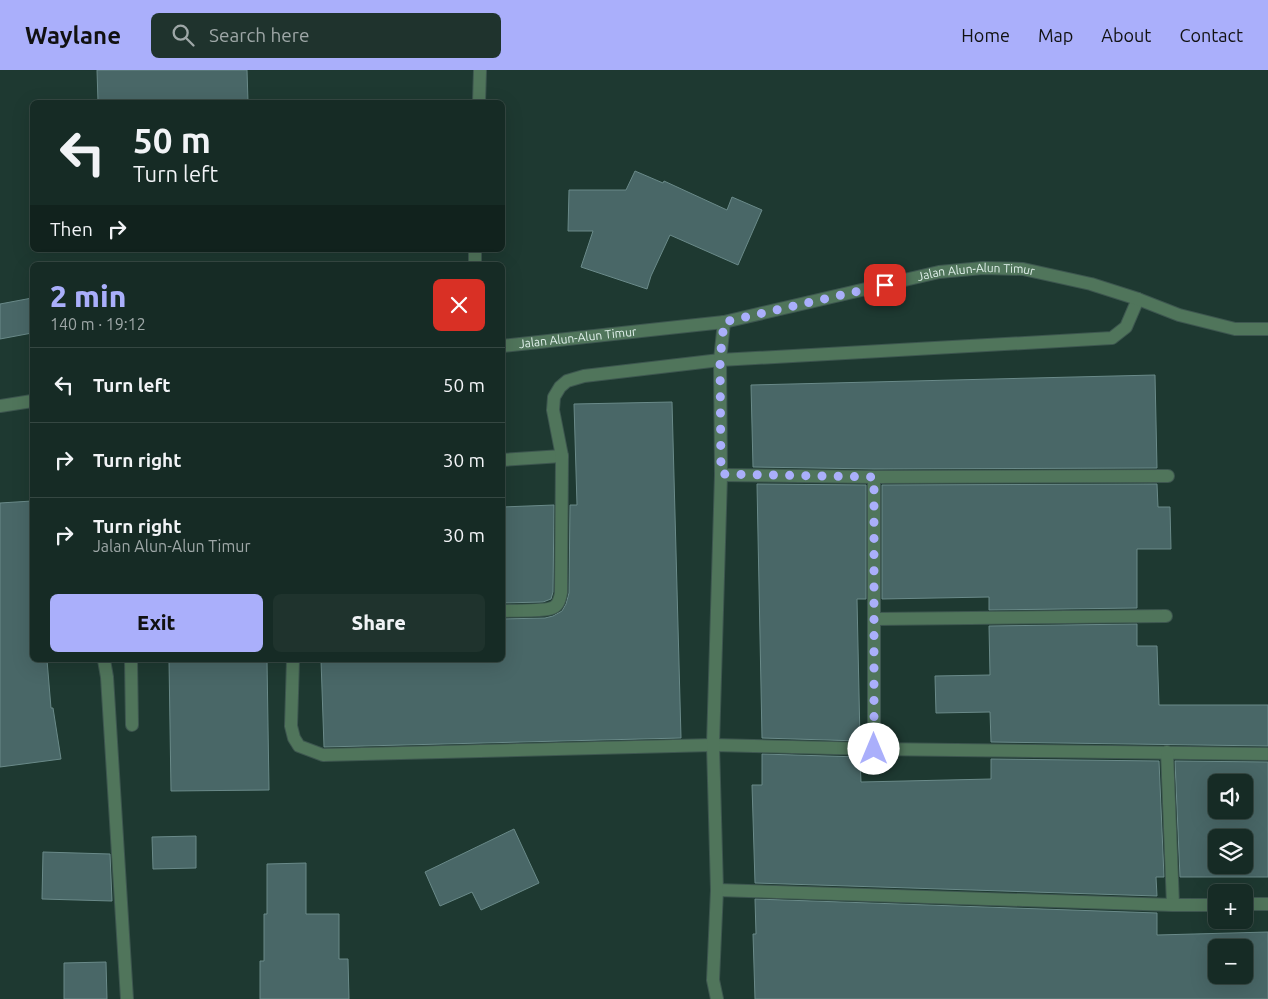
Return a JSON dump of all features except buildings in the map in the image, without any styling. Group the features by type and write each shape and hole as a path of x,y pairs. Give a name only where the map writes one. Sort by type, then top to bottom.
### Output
{"street":[{"path":"479,100 480,70"},
{"name":"Jalan Alun-Alun Timur","path":"505,346 724,322 939,272 983,268 1023,269 1091,284 1179,315 1235,329 1268,330"},
{"path":"505,611 546,610 553,608 559,601 562,593 562,456 553,410 554,397 567,381 584,376 720,360 1112,338 1126,327 1138,299"},
{"path":"717,999 713,980 717,890 714,745 721,474 720,360 724,322"},
{"path":"0,406 30,401"},
{"path":"505,460 562,456"},
{"path":"721,474 874,477 1168,476"},
{"path":"874,477 874,749"},
{"path":"874,619 1166,616"},
{"path":"104,662 107,677 127,999"},
{"path":"131,662 132,725"},
{"path":"293,662 291,726 294,738 299,746 323,755 714,745 1268,754"},
{"path":"1167,752 1173,905"},
{"path":"717,890 1173,905 1208,904"},
{"path":"1253,904 1268,904"}],"route":[{"path":"874,749 874,477 721,474 720,360 724,322 885,285"}]}
